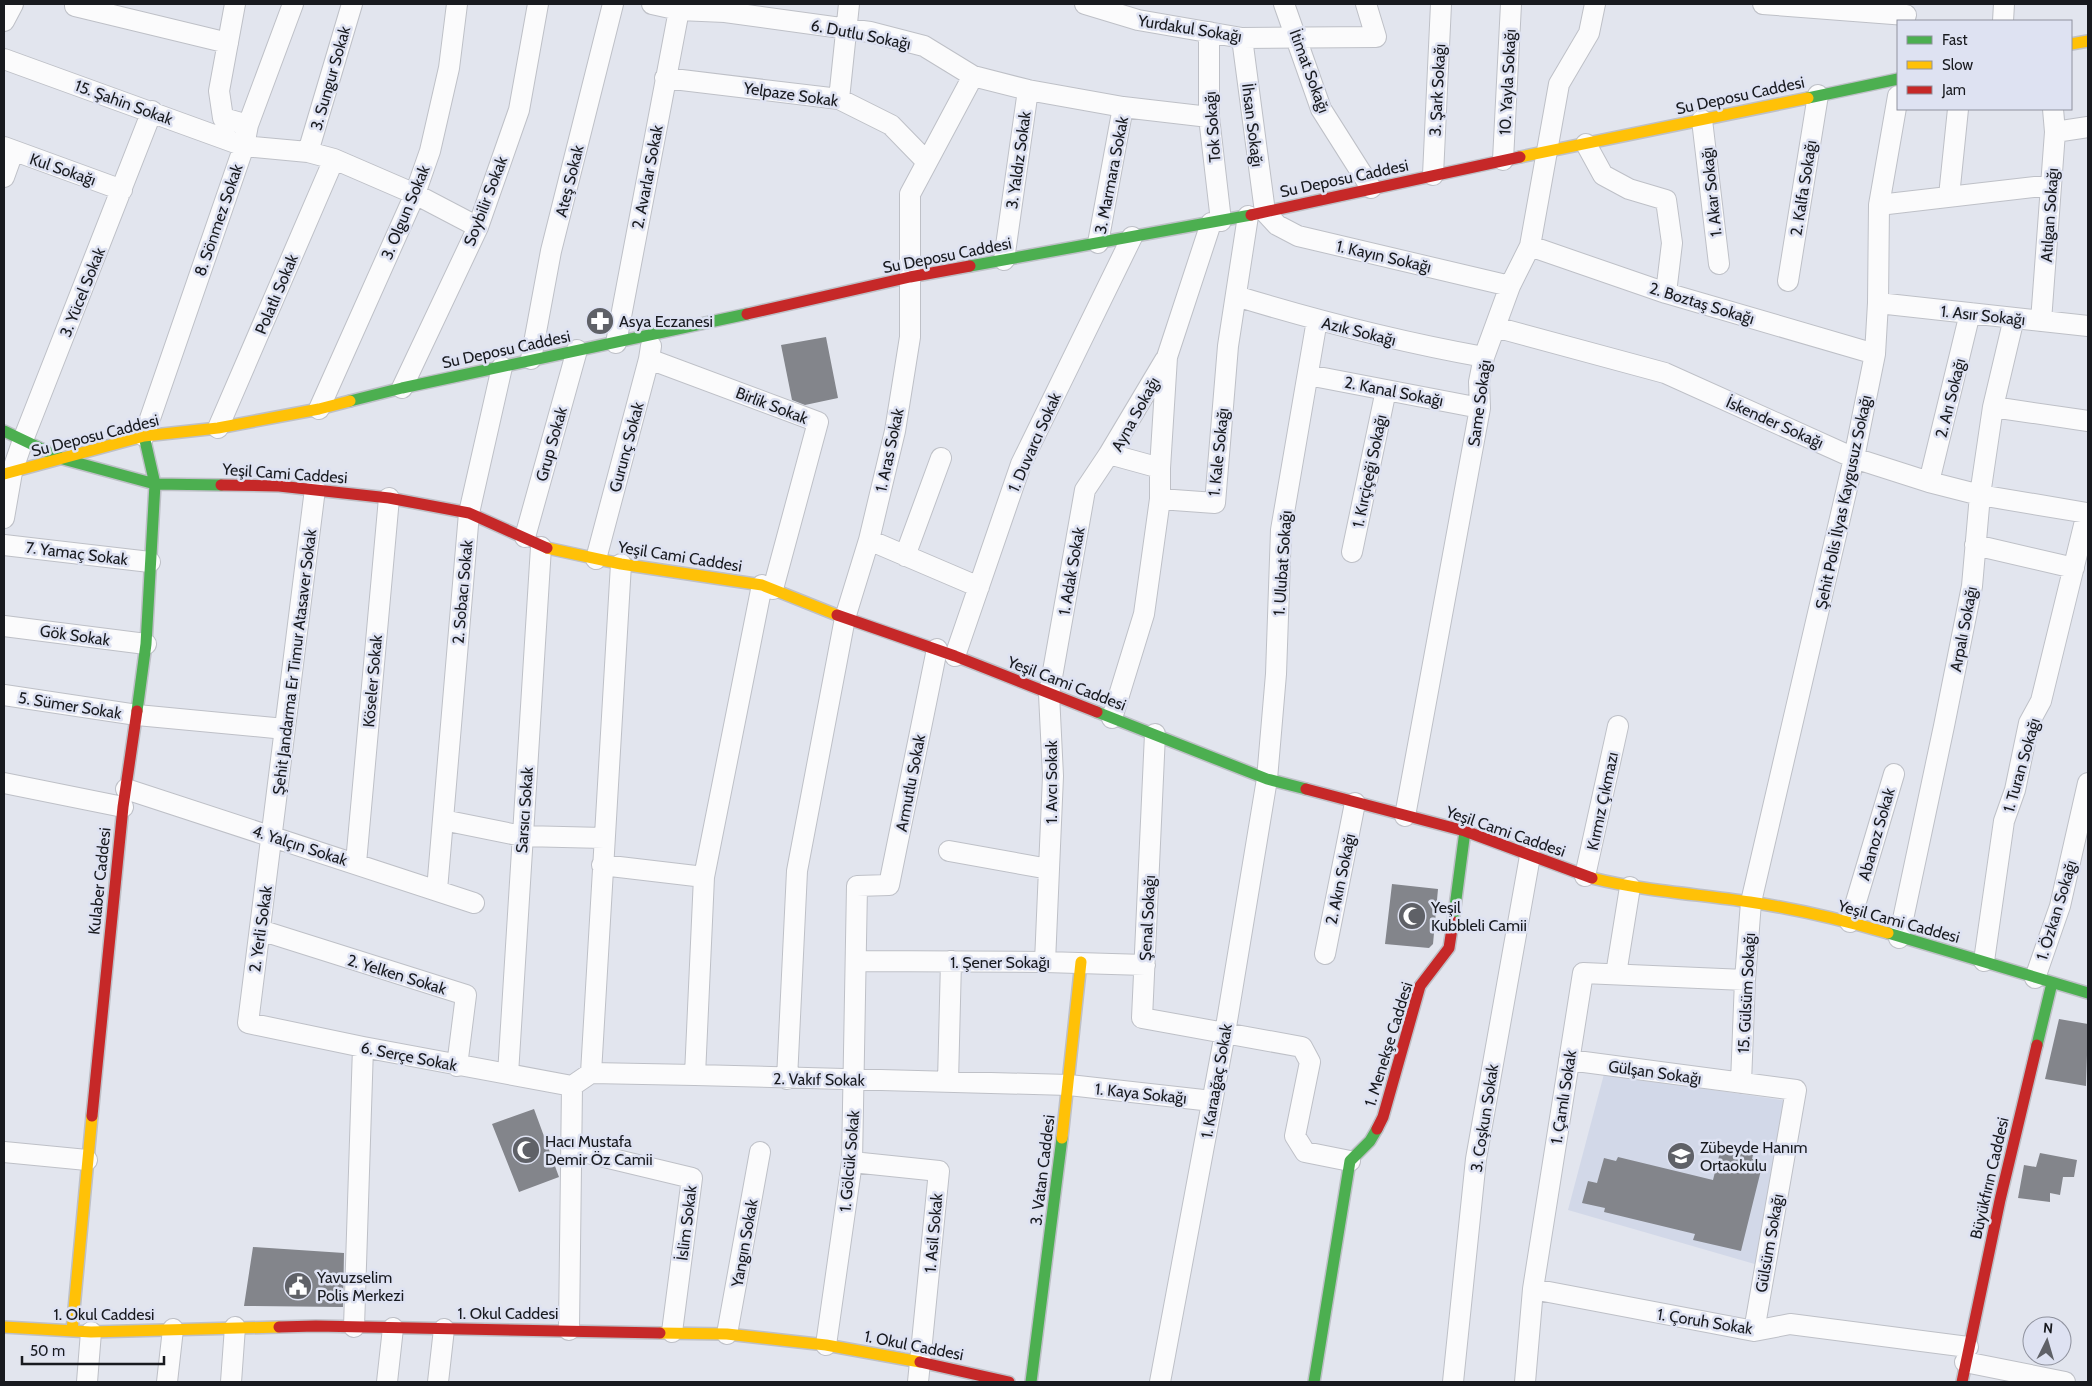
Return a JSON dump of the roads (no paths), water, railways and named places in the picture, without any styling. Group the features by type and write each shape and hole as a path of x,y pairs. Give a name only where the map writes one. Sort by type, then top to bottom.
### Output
{"main road":[{"path":"2072,44 2088,39"},
{"name":"Su Deposu Caddesi","path":"8,473 144,436 218,428 319,409 402,388 616,343 910,277 1256,214 1548,150 1586,144 1897,78"},
{"name":"Yeşil Cami Caddesi","path":"4,431 63,459 155,484 279,486 388,498 469,513 533,542 596,559 768,587 845,618 946,652 1266,779 1356,804 1465,830 1585,876 1630,887 1751,902 1850,922 2088,993"},
{"name":"Kulaber Caddesi","path":"82,1332 87,1160 125,798 146,644 155,484 144,436"},
{"name":"1. Menekşe Caddesi","path":"1350,1161 1370,1141 1383,1117 1420,986 1449,948 1465,830"},
{"name":"3. Vatan Caddesi","path":"1031,1382 1069,1085 1081,962"},
{"name":"Büyükfırın Caddesi","path":"1962,1382 1966,1354 2000,1200 2043,980"},
{"path":"1314,1382 1350,1161"},
{"name":"1. Okul Caddesi","path":"4,1328 82,1332 235,1327 354,1327 727,1334 826,1345 921,1362 1009,1382"}],"street":[{"path":"4,21 13,4"},
{"path":"235,4 219,90 223,118 248,125"},
{"name":"8. Sönmez Sokak","path":"144,436 244,146 248,125 293,4"},
{"name":"3. Sungur Sokak","path":"308,152 352,4"},
{"name":"3. Olgun Sokak","path":"319,409 415,194 430,151 449,68 457,4"},
{"name":"Soybilir Sokak","path":"402,388 478,226 519,110 538,4"},
{"name":"Ateş Sokak","path":"531,360 552,251 612,4"},
{"name":"6. Dutlu Sokağı","path":"654,4 679,10 726,8 870,32 924,46 972,76 1028,90 1123,107 1209,117"},
{"path":"839,99 849,4"},
{"name":"Yurdakul Sokağı","path":"1086,4 1138,20 1242,38 1376,37 1366,4"},
{"name":"İtimat Sokağı","path":"1284,4 1321,109 1371,188"},
{"name":"3. Şark Sokağı","path":"1433,176 1441,4"},
{"name":"10. Yayla Sokağı","path":"1503,160 1511,4"},
{"name":"Same Sokağı","path":"1405,816 1480,408 1479,382 1484,357 1510,286 1530,246 1559,84 1589,33 1595,4"},
{"path":"1763,4 1809,5 1906,13"},
{"path":"2003,20 2004,4"},
{"path":"75,6 228,43"},
{"name":"2. Avarlar Sokak","path":"616,343 679,10"},
{"name":"Tok Sokağı","path":"1209,32 1209,117 1216,222"},
{"name":"İhsan Sokağı","path":"1242,38 1256,214"},
{"name":"15. Şahin Sokak","path":"4,59 152,111 244,146 308,152 334,159 415,194 478,226"},
{"name":"1. Aras Sokak","path":"787,1079 797,872 845,618 869,540 895,431 910,337 910,194 972,76"},
{"name":"Yelpaze Sokak","path":"666,78 839,99 891,126 927,162"},
{"name":"3. Yaldız Sokak","path":"1004,260 1028,90"},
{"name":"2. Kalfa Sokağı","path":"1788,281 1818,95"},
{"name":"Şehit Polis İlyas Kaygusuz Sokağı","path":"1751,902 1854,458 1875,354 1878,303 1879,205 1897,102"},
{"name":"3. Marmara Sokak","path":"1098,243 1123,107"},
{"path":"1949,196 1958,110"},
{"name":"Atılgan Sokağı","path":"2041,321 2055,132 2054,110"},
{"name":"3. Yücel Sokak","path":"4,518 8,473 23,440 152,111"},
{"name":"1. Akar Sokağı","path":"1702,120 1719,264"},
{"path":"2055,132 2088,127"},
{"path":"1586,144 1603,175 1630,189 1666,200 1672,243 1666,293"},
{"path":"4,177 9,150"},
{"name":"Kul Sokağı","path":"9,150 122,190"},
{"name":"Polatlı Sokak","path":"218,428 334,159"},
{"path":"1879,205 2051,185"},
{"name":"1. Kayın Sokağı","path":"1256,214 1298,236 1510,286"},
{"name":"1. Kale Sokağı","path":"1160,499 1215,503 1228,346 1236,296 1256,214"},
{"name":"Ayna Sokağı","path":"1160,468 1109,454 1167,356 1216,222"},
{"name":"1. Duvarcı Sokak","path":"946,652 979,588 1021,464 1132,237"},
{"name":"2. Boztaş Sokağı","path":"1530,246 1666,293 1875,354"},
{"name":"Azık Sokağı","path":"1236,296 1317,320 1409,343 1484,357"},
{"name":"1. Asır Sokağı","path":"1878,303 2088,326"},
{"name":"2. Arı Sokağı","path":"1930,482 1970,314"},
{"name":"Arpalı Sokağı","path":"1899,938 1968,605 1980,495 1993,408 2014,318"},
{"name":"1. Ulubat Sokağı","path":"1266,779 1276,674 1281,530 1317,320"},
{"name":"İskender Sokağı","path":"1496,327 1665,373 1854,458 1930,482 1980,495 2087,513"},
{"name":"Gurunç Sokak","path":"596,559 649,359 652,334"},
{"name":"Grup Sokak","path":"533,542 577,350"},
{"name":"Ayna Sokağı","path":"1160,499 1160,468 1167,356"},
{"name":"Birlik Sokak","path":"649,359 818,422 768,587"},
{"name":"2. Sobacı Sokak","path":"437,890 469,513 502,367"},
{"name":"2. Kanal Sokağı","path":"1308,375 1480,408"},
{"name":"1. Kırçiçeği Sokağı","path":"1352,552 1386,390"},
{"path":"1993,408 2088,421"},
{"name":"1. Adak Sokak","path":"1049,694 1086,490 1109,454"},
{"path":"905,556 941,458"},
{"name":"Şehit Jandarma Er Timur Atasaver Sokak","path":"272,836 315,489"},
{"name":"Köseler Sokak","path":"356,864 388,498"},
{"path":"1112,718 1144,614 1160,499"},
{"name":"1. Turan Sokağı","path":"1984,961 2004,821 2015,790 2030,723 2041,701 2087,513"},
{"path":"869,540 979,588"},
{"name":"Sarsıcı Sokak","path":"508,1074 522,836 533,542"},
{"name":"7. Yamaç Sokak","path":"4,545 150,562"},
{"path":"1976,545 2074,568"},
{"path":"569,1330 572,1086 591,1073 621,564"},
{"path":"695,1075 704,877 768,587"},
{"name":"Gök Sokak","path":"4,626 146,644"},
{"name":"Armutlu Sokak","path":"856,886 889,885 946,652"},
{"name":"5. Sümer Sokak","path":"4,694 137,715 285,729"},
{"name":"1. Avcı Sokak","path":"1045,962 1053,776 1049,694"},
{"name":"Kırmız Çıkmazı","path":"1585,876 1618,726"},
{"name":"Şenal Sokağı","path":"1155,734 1142,1018 1225,1033"},
{"name":"Abanoz Sokak","path":"1850,922 1894,774"},
{"name":"1. Karaağaç Sokak","path":"1160,1382 1225,1033 1266,779"},
{"name":"4. Yalçın Sokak","path":"4,783 125,798 272,836 474,903"},
{"name":"1. Özkan Sokağı","path":"2043,980 2088,783"},
{"name":"2. Akın Sokağı","path":"1325,954 1356,804"},
{"path":"443,820 522,836 604,838"},
{"name":"2. Yerli Sokak","path":"248,1023 272,836"},
{"path":"949,851 1049,869"},
{"name":"3. Coşkun Sokak","path":"1453,1382 1476,1159 1530,856"},
{"path":"602,865 704,877"},
{"name":"1. Gölcük Sokak","path":"826,1345 852,1162 856,886"},
{"path":"1616,974 1630,887"},
{"name":"15. Gülsüm Sokağı","path":"1741,1083 1745,980 1751,902"},
{"name":"2. Yelken Sokak","path":"260,930 466,995 457,1066"},
{"name":"1. Şener Sokağı","path":"856,961 1081,962 1145,965"},
{"path":"948,1082 950,961"},
{"name":"1. Çamlı Sokak","path":"1525,1382 1533,1289 1583,973 1745,980"},
{"name":"6. Serçe Sokak","path":"248,1023 457,1066 572,1086"},
{"path":"1225,1033 1302,1047 1310,1062 1295,1136 1305,1152 1350,1161"},
{"path":"354,1327 363,1047"},
{"name":"Gülşan Sokağı","path":"1569,1060 1741,1083"},
{"name":"2. Vakıf Sokak","path":"591,1073 1069,1085"},
{"name":"Gülsüm Sokağı","path":"1741,1083 1796,1090 1754,1332"},
{"name":"1. Kaya Sokağı","path":"1069,1085 1212,1101"},
{"name":"İslim Sokak","path":"571,1149 692,1178 672,1332"},
{"path":"4,1152 87,1160"},
{"name":"Yangın Sokak","path":"727,1334 760,1152"},
{"name":"1. Asil Sokak","path":"852,1162 939,1171 918,1382"},
{"name":"1. Çoruh Sokak","path":"1533,1289 1754,1332 1790,1324 1966,1354 2065,1382"},
{"path":"231,1382 235,1327"},
{"path":"387,1382 393,1328"},
{"path":"438,1382 444,1329"},
{"path":"167,1382 173,1330"},
{"path":"82,1332 87,1382"}],"place":[{"name":"Asya Eczanesi","path":"600,321"},
{"name":"Yeşil Kubbleli Camii","path":"1412,916"},
{"name":"Hacı Mustafa Demir Öz Camii","path":"526,1150"},
{"name":"Zübeyde Hanım Ortaokulu","path":"1681,1156"},
{"name":"Yavuzselim Polis Merkezi","path":"298,1286"}]}
